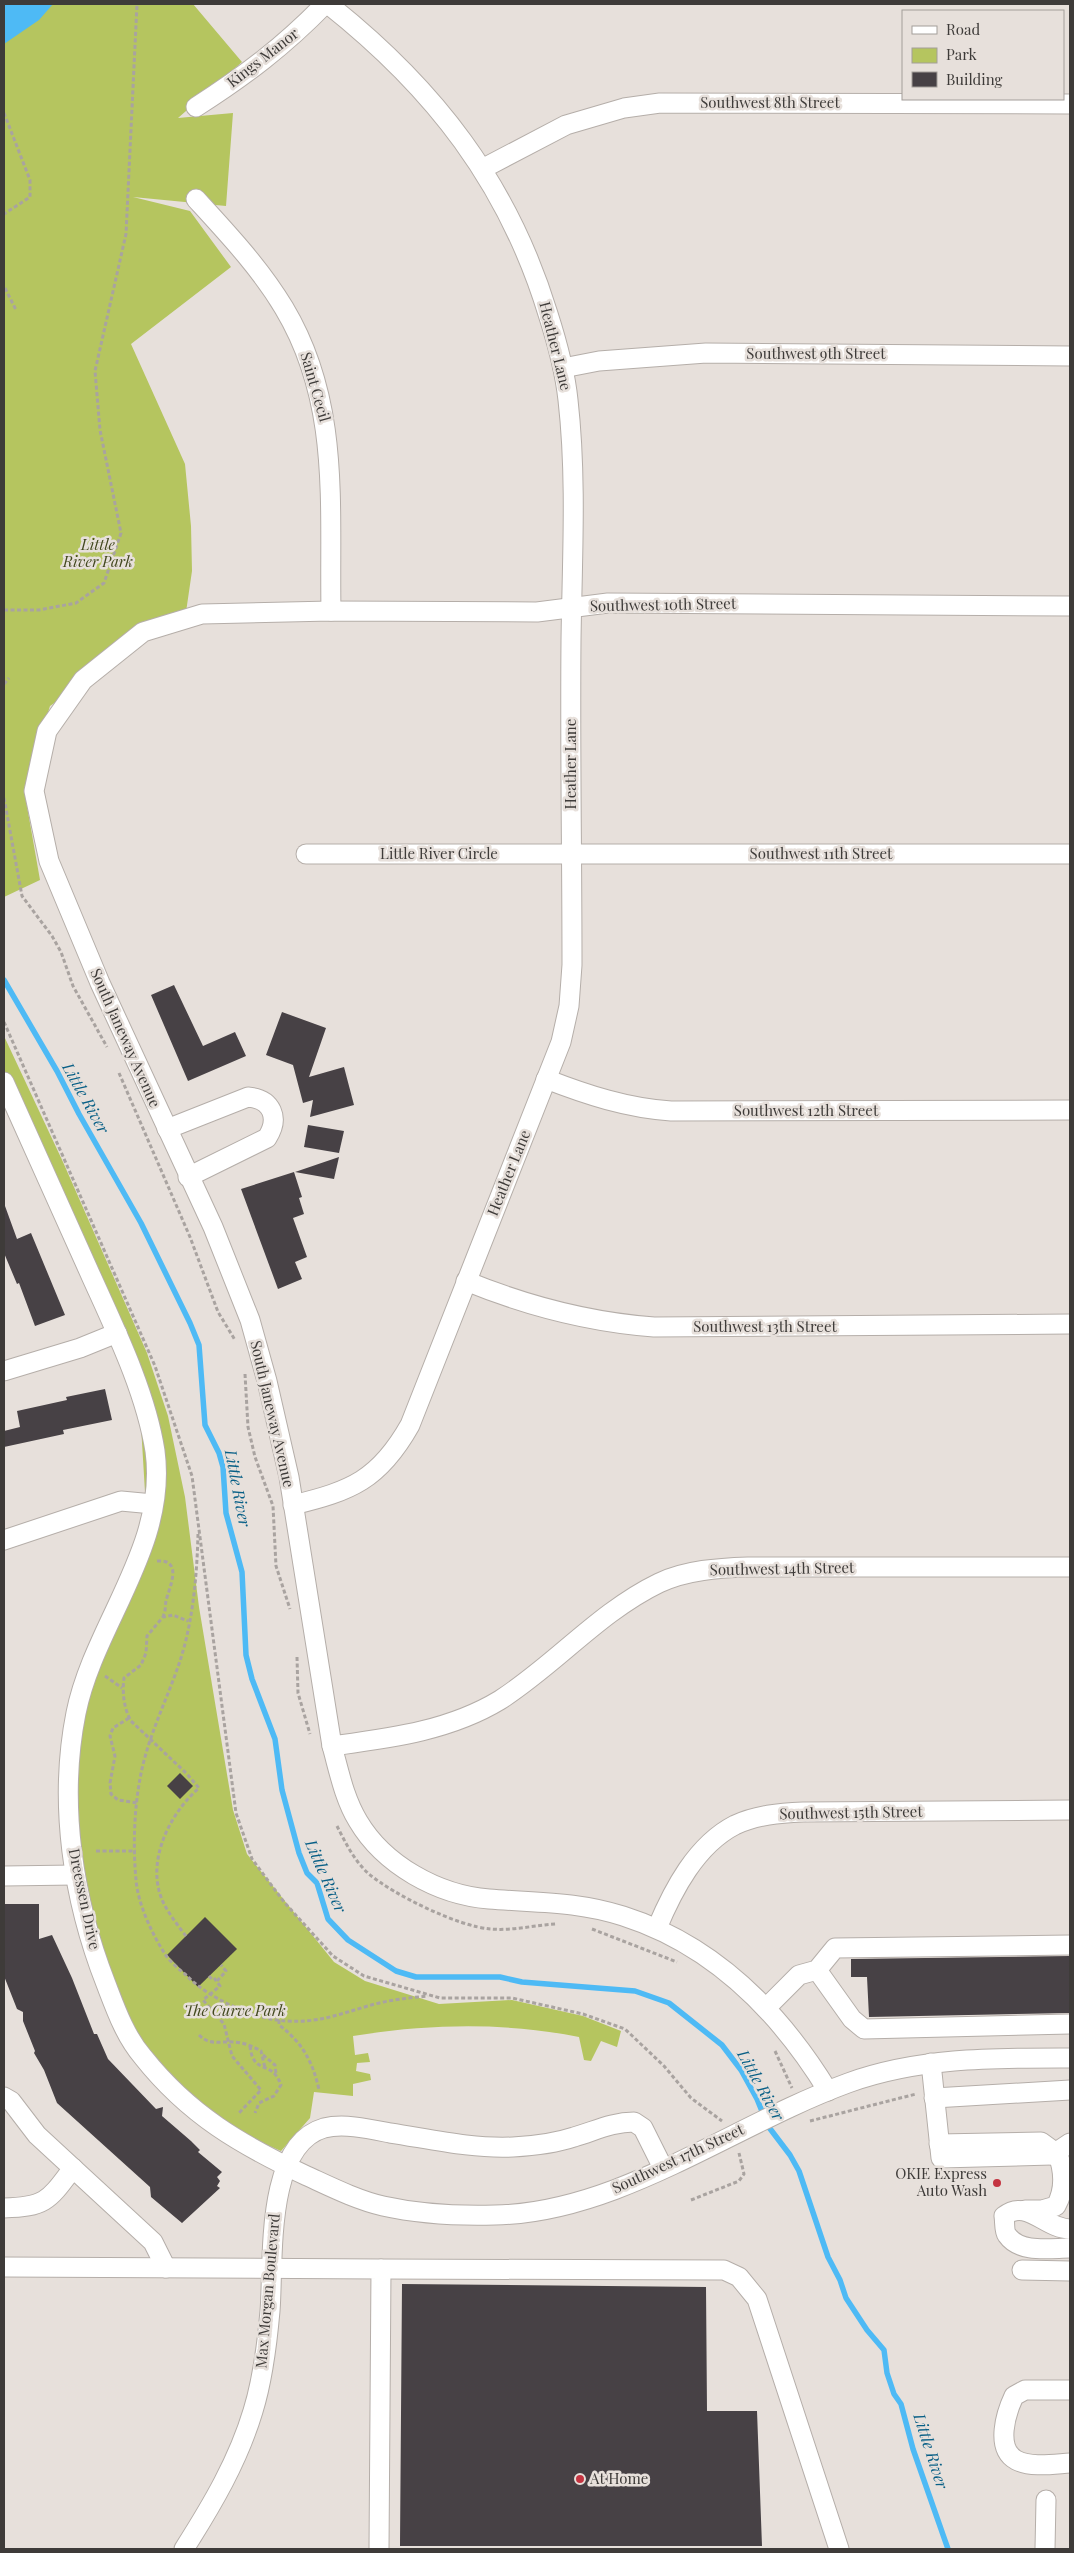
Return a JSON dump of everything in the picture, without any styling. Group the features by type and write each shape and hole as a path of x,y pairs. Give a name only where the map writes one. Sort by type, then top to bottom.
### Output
{"street":[{"name":"Kings Manor","path":"196,108 252,71 327,4"},
{"name":"Heather Lane","path":"293,1505 344,1491 383,1465 397,1449 410,1426 561,1042 570,1006 572,965 572,449 563,368 542,296 529,260 512,223 482,168 439,109 412,78 372,40 327,4"},
{"name":"Southwest 8th Street","path":"482,168 566,125 624,108 660,103 1070,104"},
{"name":"Saint Cecil","path":"196,199 241,249 274,292 300,339 313,372 323,408 330,460 331,611"},
{"name":"Southwest 9th Street","path":"563,368 599,360 706,353 1070,356"},
{"name":"Southwest 10th Street","path":"257,612 537,612 608,604 1070,606"},
{"name":"South Janeway Avenue","path":"257,612 202,614 143,632 83,680 47,731 34,791 49,861 100,983 213,1227 250,1320 267,1381 293,1505 332,1746 341,1778 358,1821 387,1855 428,1883 445,1890 488,1900 541,1901 589,1907 657,1928 728,1971 766,2008 807,2057 828,2091"},
{"name":"Little River Circle","path":"306,854 572,854"},
{"name":"Southwest 11th Street","path":"572,854 1070,854"},
{"name":"Southwest 12th Street","path":"546,1079 582,1094 648,1110 1070,1110"},
{"path":"4,1082 116,1333 141,1398 155,1452 153,1504 121,1501 4,1541"},
{"path":"167,1129 248,1097 259,1098 266,1102 272,1110 272,1131 267,1138 188,1176"},
{"name":"Southwest 13th Street","path":"466,1281 538,1308 586,1319 654,1327 1070,1324"},
{"path":"4,1371 80,1348 116,1333"},
{"name":"Dreessen Drive","path":"153,1504 144,1546 90,1662 77,1705 70,1742 69,1818 75,1875 99,1967 121,2023 140,2055 188,2106 250,2149 286,2166"},
{"name":"Southwest 14th Street","path":"332,1746 411,1734 471,1715 520,1686 629,1601 660,1582 696,1572 748,1567 1070,1567"},
{"name":"Southwest 15th Street","path":"657,1928 691,1863 734,1826 753,1818 776,1813 803,1812 1070,1810"},
{"path":"4,1876 75,1875"},
{"path":"766,2008 800,1975 817,1970 835,1948 1070,1945"},
{"path":"817,1970 852,2019 864,2029 1070,2024"},
{"name":"Southwest 17th Street","path":"286,2166 334,2189 381,2206 456,2214 498,2215 538,2212 590,2200 662,2168 793,2105 855,2081 930,2063 965,2059 1070,2058"},
{"path":"930,2063 940,2151 1041,2142 1058,2150 1063,2168 1062,2195 1056,2206 1042,2210 1012,2210 1004,2216 1007,2234 1017,2244 1034,2248 1065,2247"},
{"path":"934,2098 1070,2090"},
{"path":"4,2097 10,2101 37,2134 153,2242 166,2268"},
{"name":"Max Morgan Boulevard","path":"184,2549 236,2461 254,2410 266,2353 275,2208 286,2166 300,2145 312,2134 324,2128 360,2128 458,2144 513,2147 573,2138 608,2125 634,2122 643,2128 662,2168"},
{"path":"4,2208 30,2207 51,2197 73,2168"},
{"path":"1025,2210 1054,2227 1070,2229"},
{"path":"4,2266 724,2270 739,2277 757,2299 839,2549"},
{"path":"380,2549 381,2269"},
{"path":"1022,2270 1070,2271"},
{"path":"1070,2390 1025,2390 1014,2396 1004,2424 1005,2446 1015,2460 1032,2464 1070,2464"},
{"path":"1045,2549 1046,2500"}],"path":[{"path":"4,610 39,610 76,603 104,583 121,533 100,430 95,371 126,234 137,4"},
{"path":"4,113 30,180 30,196 4,214"},
{"path":"5,288 16,310"},
{"path":"4,684 9,678"},
{"path":"4,798 22,896 52,936 61,952 73,986 110,1052"},
{"path":"4,1022 156,1366 192,1476 236,1813 252,1859 284,1902 333,1956 364,1976 440,1998 512,1998 583,2014 625,2029 664,2066 691,2098 738,2131 739,2154 744,2174 739,2181 725,2188 691,2200"},
{"path":"118,1070 190,1237 218,1312 237,1343"},
{"path":"244,1369 248,1427 255,1457 273,1506 276,1566 293,1618"},
{"path":"198,1522 197,1563 181,1659 151,1739 140,1779 138,1803 136,1882 145,1912 166,1955 201,1990 250,2013 279,2020 318,2020 395,2000 431,1995"},
{"path":"156,1562 166,1562 172,1568 173,1577 163,1616 147,1636 145,1658 141,1665 124,1678 122,1688 129,1718 186,1773 198,1788 185,1800 168,1826 160,1851 158,1878 163,1902 186,1936"},
{"path":"163,1616 173,1615 188,1621"},
{"path":"297,1655 298,1693 312,1742"},
{"path":"104,1676 122,1688"},
{"path":"129,1718 113,1728 110,1736 115,1756 110,1783 111,1794 118,1800 138,1803"},
{"path":"335,1822 349,1848 369,1874 405,1896 456,1922 490,1929 560,1924"},
{"path":"96,1851 136,1851"},
{"path":"585,1927 682,1965"},
{"path":"217,1981 226,1971 221,1965"},
{"path":"209,1976 217,1981 220,1986 203,2000 224,2024 232,2056 262,2090 238,2113"},
{"path":"279,2020 279,2025 292,2035 305,2052 315,2070 319,2090"},
{"path":"198,2035 216,2044 229,2042 250,2046 261,2051 265,2068"},
{"path":"250,2046 251,2059 276,2074"},
{"path":"772,2046 793,2105"},
{"path":"255,2113 259,2103 279,2092 281,2085 276,2074 275,2065 262,2055"}],"green space":[{"name":"Little River Park","path":"4,4 193,4 242,62 178,118 233,113 226,206 133,197 190,211 231,267 131,344 185,464 191,526 192,571 186,612 50,706 24,789 40,880 4,897"},
{"name":"The Curve Park","path":"4,1036 63,1162 147,1353 168,1416 185,1497 199,1607 233,1810 247,1854 334,1962 365,1981 439,2004 512,2000 583,2016 621,2031 617,2047 601,2041 591,2061 584,2060 579,2037 523,2029 466,2026 438,2027 353,2036 355,2055 368,2053 370,2062 357,2063 356,2071 370,2074 371,2080 353,2084 353,2096 314,2092 310,2118 281,2151 179,2107 88,1949 70,1742 140,1533 145,1492 141,1426 130,1371 4,1092"}],"water":[{"path":"4,4 53,4 39,20 4,44"}],"building":[{"path":"174,985 203,1046 235,1032 246,1056 188,1081 151,995"},
{"path":"282,1012 326,1028 309,1077 344,1067 354,1105 310,1117 313,1100 303,1103 293,1065 266,1055"},
{"path":"308,1125 344,1131 339,1153 304,1147"},
{"path":"339,1157 334,1179 295,1172"},
{"path":"294,1172 302,1197 299,1198 304,1214 293,1218 307,1257 295,1262 302,1279 278,1289 241,1189"},
{"path":"5,1206 17,1239 31,1233 65,1315 35,1326 19,1283 17,1284 4,1253"},
{"path":"105,1389 112,1420 63,1430 64,1434 4,1447 4,1431 20,1427 17,1411 67,1400 66,1397"},
{"path":"180,1773 193,1786 180,1799 167,1786"},
{"path":"4,1904 39,1904 39,1939 52,1935 72,1978 94,2034 97,2034 108,2059 156,2109 163,2107 162,2116 200,2150 198,2152 222,2172 217,2177 220,2181 217,2186 220,2188 182,2223 151,2197 150,2187 57,2103 44,2070 34,2053 35,2051 23,2021 23,2012 17,2009 4,1976"},
{"path":"205,1917 237,1949 198,1987 167,1955"},
{"path":"1070,1956 1070,2013 869,2017 867,1977 851,1977 851,1959"},
{"name":"At Home","path":"402,2284 706,2287 707,2411 757,2411 762,2546 400,2546"}],"waterway":[{"name":"Little River","path":"4,980 141,1223 199,1345 205,1425 219,1453 223,1467 226,1513 242,1572 246,1655 252,1679 275,1739 282,1790 299,1853 307,1873 317,1883 328,1919 348,1940 396,1971 416,1977 500,1977 522,1982 635,1991 669,2003 722,2045 741,2070 757,2099 768,2126 790,2155 799,2171 828,2257 840,2280 846,2298 867,2330 884,2350 887,2373 894,2394 901,2404 913,2449 948,2549"}],"place":[{"name":"OKIE Express Auto Wash","path":"997,2183"},
{"name":"At Home","path":"580,2479"}]}
